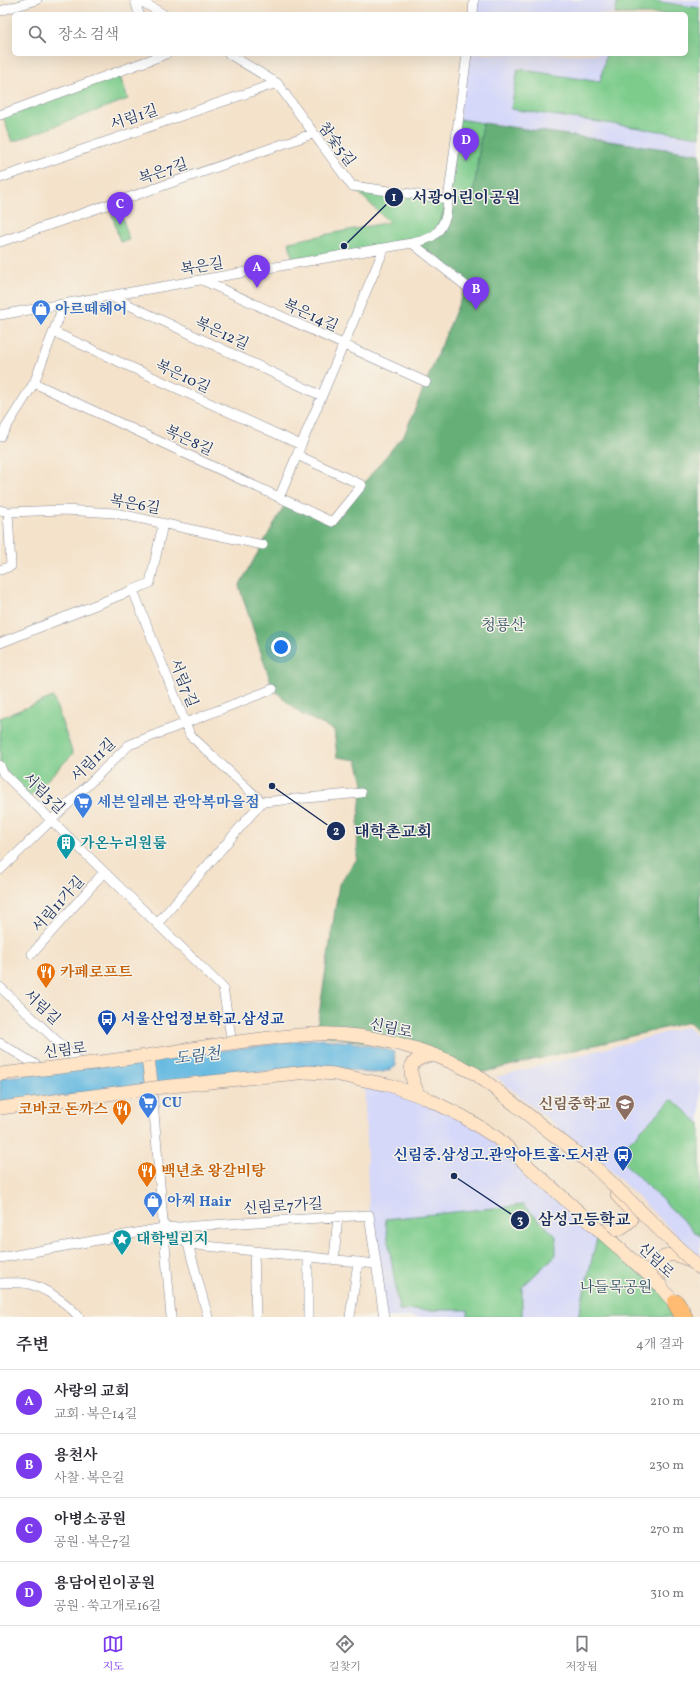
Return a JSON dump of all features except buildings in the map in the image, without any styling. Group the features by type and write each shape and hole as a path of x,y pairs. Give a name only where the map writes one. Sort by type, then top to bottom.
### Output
{"main road":[{"name":"신림로","path":"0,1074 148,1056 232,1043 316,1034 337,1035 381,1041 436,1055 454,1062 476,1074 596,1168 697,1265"},
{"path":"419,1096 411,1075 412,1066 418,1058 436,1055"},
{"path":"148,1056 152,1089"},
{"name":"신림로","path":"0,1108 277,1074 308,1072 334,1074 389,1085 419,1096 462,1116 497,1138 661,1286 677,1312 691,1317"},
{"path":"598,1230 615,1231 622,1229 631,1220 630,1210 615,1194 610,1182"},
{"path":"661,1286 657,1273 662,1259 666,1256 677,1255 697,1265"}],"street":[{"path":"0,11 37,0"},
{"path":"134,0 138,12"},
{"path":"139,0 160,12"},
{"path":"473,12 474,0"},
{"path":"0,115 153,56"},
{"name":"참숯5길","path":"232,56 277,83 312,134 352,186 448,199"},
{"name":"복은길","path":"0,315 384,249 433,237 439,231 446,216 467,56"},
{"name":"서림1길","path":"0,178 277,83"},
{"name":"복은7길","path":"0,242 312,134"},
{"path":"412,243 466,286"},
{"name":"복은14길","path":"344,345 384,249"},
{"name":"복은14길","path":"202,280 426,382"},
{"name":"복은12길","path":"110,296 322,396"},
{"path":"0,437 34,383 64,304"},
{"name":"복은10길","path":"54,332 301,445"},
{"path":"279,498 344,345"},
{"name":"복은8길","path":"34,383 332,522 362,485 297,455"},
{"name":"복은6길","path":"4,511 64,510 115,513 262,545"},
{"path":"0,570 11,566 4,511"},
{"path":"0,643 150,583 163,524"},
{"name":"서림7길","path":"133,590 190,736 262,802"},
{"name":"서림11길","path":"0,870 129,745 273,689"},
{"name":"서림3길","path":"1,771 223,988 232,1043"},
{"path":"157,924 262,802 361,793"},
{"name":"서림11가길","path":"32,954 104,872"},
{"name":"서림길","path":"0,987 82,1064"},
{"path":"0,1043 43,1069"},
{"path":"152,1089 171,1317"},
{"name":"신림로7가길","path":"0,1258 163,1228 369,1215 384,1317"},
{"name":"신림로7가길","path":"334,1259 338,1216"},
{"path":"163,1228 188,1244 376,1264"},
{"path":"188,1244 208,1317"},
{"path":"254,1252 256,1317"},
{"path":"308,1256 308,1317"},
{"path":"350,1317 358,1262"},
{"path":"0,1283 16,1282 29,1284 41,1289 70,1307 79,1317"}],"shaded area":[{"path":"474,0 700,0 700,154 459,119 467,56 688,56 688,12 473,12"},
{"name":"신림중학교","path":"687,1027 700,1039 700,1258 605,1165 496,1077"},
{"path":"364,1079 462,1116 599,1230 578,1317 384,1317 369,1215"}],"green space":[{"path":"618,0 648,0 700,8 700,137 511,109 518,69 600,82 606,56 688,56 688,12 615,12"},
{"path":"118,71 128,99 12,142 2,114"},
{"path":"459,119 483,123 472,203 433,237 294,264 289,242 389,222 352,186 448,199"},
{"name":"청룡산","path":"483,123 700,154 700,1032 689,1022 476,1074 430,1053 316,1034 339,884 357,859 358,824 361,793 364,786 357,760 337,757 334,730 301,714 273,689 239,586 287,501 332,522 405,433 466,286 412,243 433,237 449,199 472,203"},
{"path":"120,208 129,240 120,242 111,211"},
{"path":"53,697 73,754 29,798 0,765 0,718"},
{"path":"672,1099 700,1124 700,1237 616,1155"},
{"path":"523,1205 556,1236 556,1255 522,1287 522,1317 468,1317 468,1310 399,1310 385,1219"},
{"name":"나들목공원","path":"599,1230 676,1303 673,1317 578,1317"}],"water":[{"name":"도림천","path":"314,1039 354,1043 394,1052 396,1066 383,1072 368,1073 333,1067 309,1066 0,1104 0,1078"}],"place":[{"name":"용담어린이공원","path":"466,161"},
{"name":"아병소공원","path":"120,225"},
{"name":"서광어린이공원","path":"344,246"},
{"name":"사랑의 교회","path":"257,288"},
{"name":"용천사","path":"476,310"},
{"name":"아르떼헤어","path":"41,326"},
{"name":"대학촌교회","path":"272,786"},
{"name":"세븐일레븐 관악복마을점","path":"83,819"},
{"name":"가온누리원룸","path":"66,860"},
{"name":"카페로프트","path":"46,989"},
{"name":"서울산업정보학교.삼성교","path":"107,1036"},
{"name":"CU","path":"148,1119"},
{"name":"신림중학교","path":"625,1121"},
{"name":"코바코 돈까스","path":"122,1126"},
{"name":"신림중.삼성고.관악아트홀·도서관","path":"623,1172"},
{"name":"삼성고등학교","path":"454,1176"},
{"name":"백년초 왕갈비탕","path":"147,1188"},
{"name":"아찌 Hair","path":"153,1218"},
{"name":"대학빌리지","path":"122,1256"}]}
